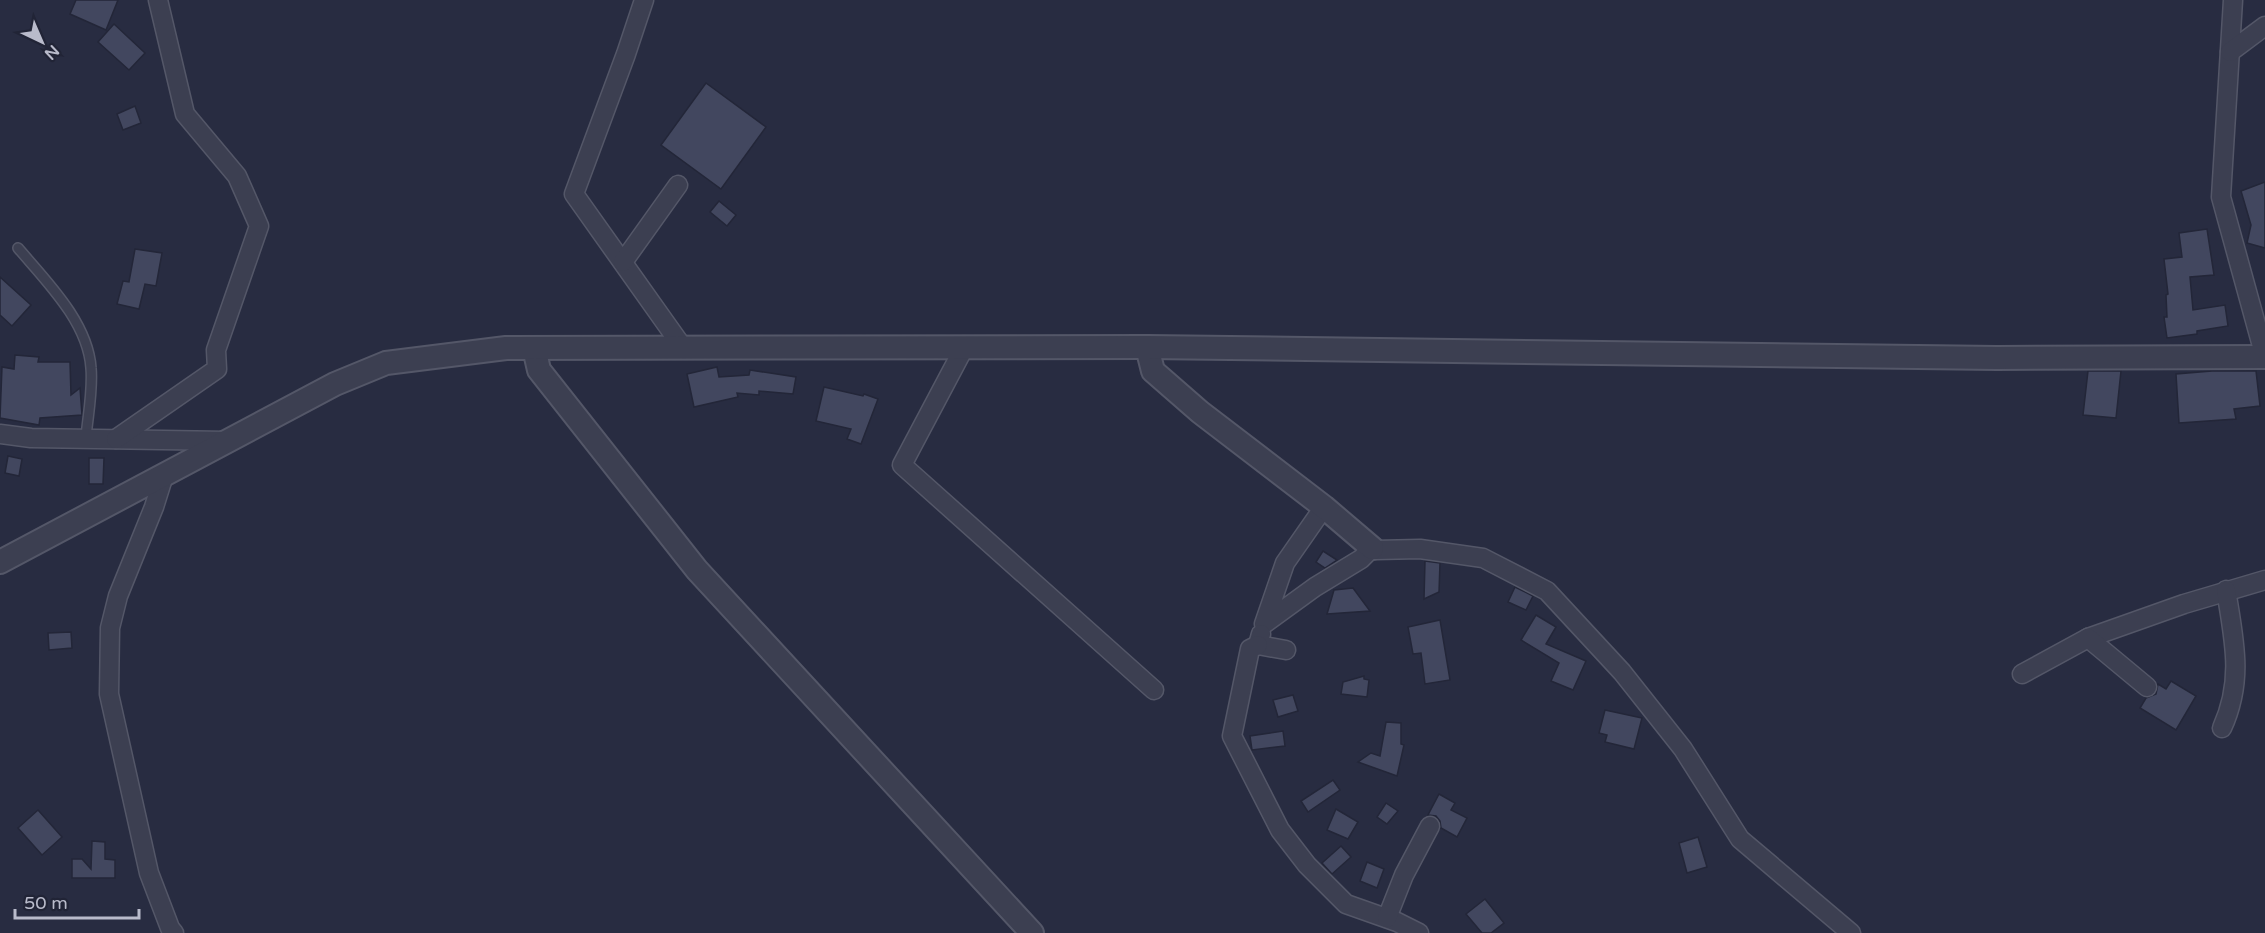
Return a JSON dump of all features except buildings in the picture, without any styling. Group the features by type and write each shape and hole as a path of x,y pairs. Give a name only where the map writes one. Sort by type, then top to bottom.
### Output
{"street":[{"path":"116,439 217,369 216,350 259,226 237,176 185,114 158,0"},
{"path":"644,0 574,194 684,349"},
{"path":"0,562 335,384 386,363 506,348 965,346 1997,358 2265,357 2221,197 2233,0"},
{"path":"2230,51 2265,26"},
{"path":"623,262 678,185"},
{"path":"965,346 902,465 1154,690"},
{"path":"1147,347 1153,371 1200,412 1324,507 1372,548 1376,550 1420,549 1483,558 1547,591 1622,672 1683,749 1740,839 1851,933"},
{"path":"534,348 539,370 697,570 1032,933"},
{"path":"0,434 31,438 86,437 228,441"},
{"path":"164,475 154,507 118,596 110,628 109,694 149,873 174,933"},
{"path":"1258,645 1285,563 1324,507"},
{"path":"1264,624 1315,587 1361,559 1372,548"},
{"path":"2022,674 2088,638 2226,590 2265,580"},
{"path":"2222,728 2231,708 2236,651 2226,590"},
{"path":"2088,638 2147,687"},
{"path":"1286,650 1258,645 1250,649 1232,736 1280,830 1307,866 1346,904 1387,918 1419,933"},
{"path":"1387,918 1404,875 1430,826"}],"lane":[{"path":"18,248 74,319 86,348 91,368 86,437"}]}
